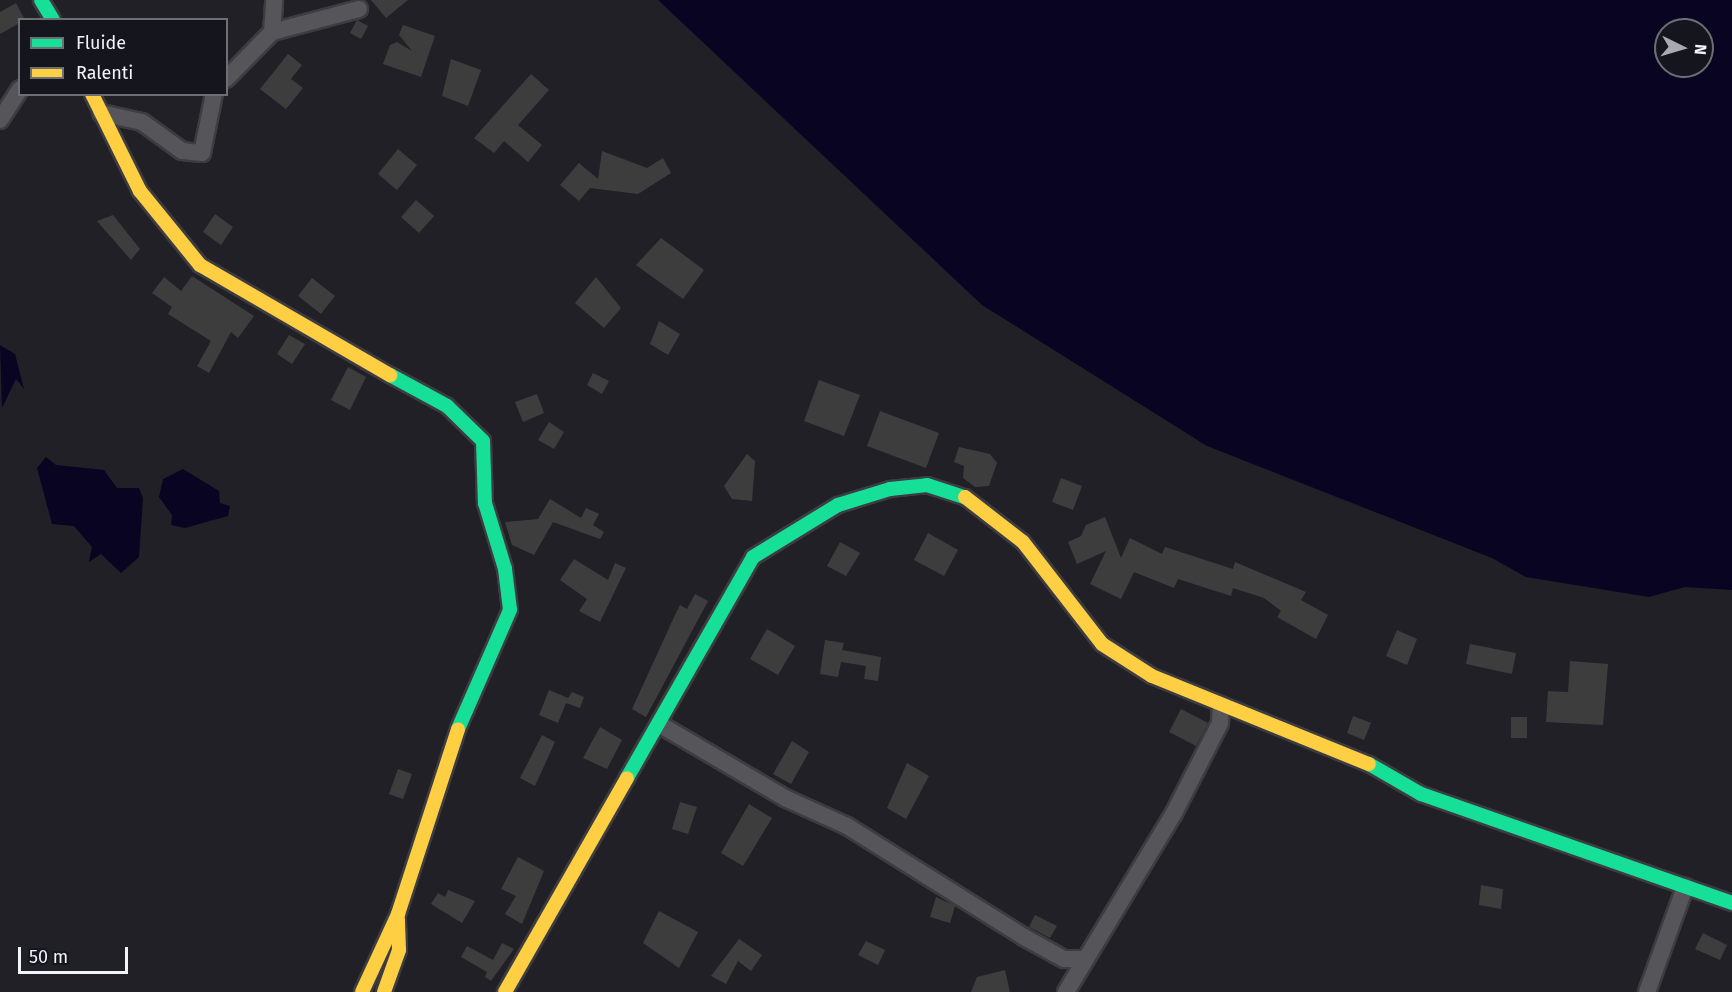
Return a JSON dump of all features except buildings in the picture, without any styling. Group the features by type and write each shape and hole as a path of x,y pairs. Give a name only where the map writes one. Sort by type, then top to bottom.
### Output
{"street":[{"path":"41,0 52,18"},
{"path":"272,32 274,0"},
{"path":"228,77 272,32 359,9"},
{"path":"0,120 18,92"},
{"path":"93,96 140,191 200,265 253,300 447,406 483,441 485,503 505,569 510,610 450,748 398,914 362,992"},
{"path":"101,112 142,122 182,151 202,153 214,96"},
{"path":"505,992 753,557 838,505 890,489 927,485 959,493 993,514 1023,542 1102,644 1152,676 1221,706 1351,753 1421,794 1732,903"},
{"path":"1066,992 1082,959 1174,813 1221,723 1221,706"},
{"path":"659,724 785,798 847,826 1024,937 1064,959 1082,959"},
{"path":"1647,992 1685,887"},
{"path":"384,992 399,950 398,914"}],"shaded area":[{"path":"658,0 1732,0 1732,590 1685,587 1649,597 1526,577 1492,558 1207,446 982,305"},
{"path":"0,345 15,354 24,389 16,379 2,408"},
{"path":"46,457 56,465 104,470 117,488 139,488 143,498 139,557 121,573 101,554 89,562 92,547 74,526 52,524 37,468"},
{"path":"183,469 219,491 220,503 230,506 228,516 185,528 171,525 172,515 159,497 163,479"}],"traffic: fast":[{"path":"41,0 52,18"},
{"path":"390,375 447,406 483,441 485,503 505,569 510,610 458,729"},
{"path":"627,778 753,557 838,505 890,489 927,485 965,497"},
{"path":"1369,764 1421,794 1732,903"}],"traffic: slow":[{"path":"93,96 140,191 200,265 390,375"},
{"path":"965,497 1023,542 1102,644 1152,676 1369,764"},
{"path":"362,992 398,914 458,729"},
{"path":"505,992 627,778"},
{"path":"384,992 399,950 398,919"}]}
